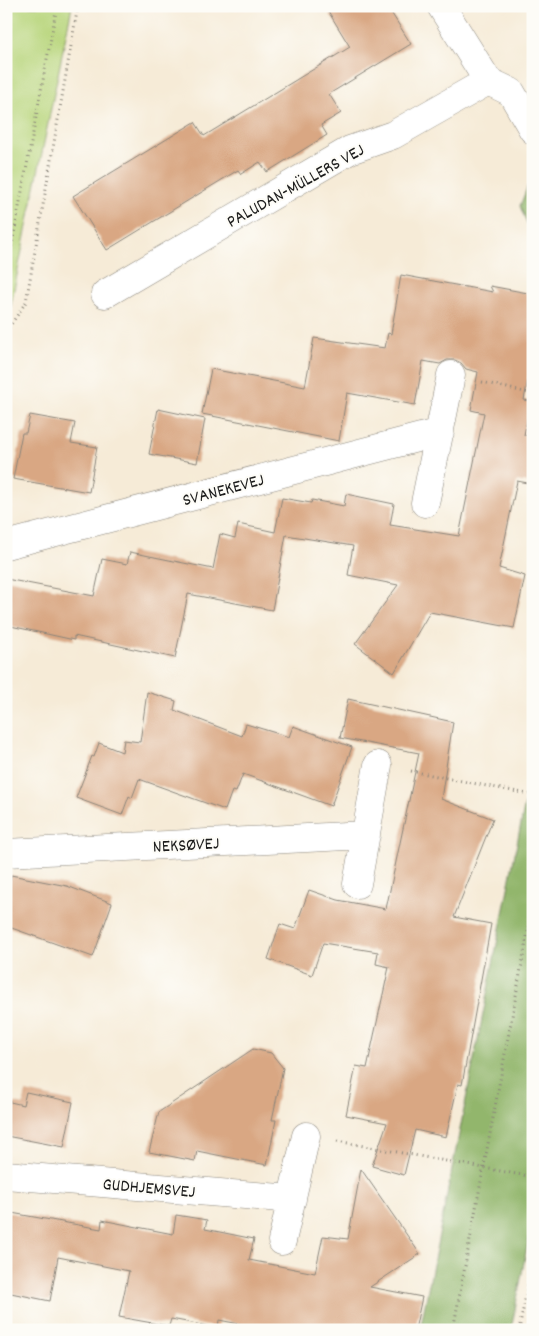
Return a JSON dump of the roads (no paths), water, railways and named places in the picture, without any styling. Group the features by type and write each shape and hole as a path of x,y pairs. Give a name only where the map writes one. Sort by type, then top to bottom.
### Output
{"street":[{"path":"441,6 488,81 511,92 533,130"},
{"name":"PALUDAN-MÜLLERS VEJ","path":"106,294 350,150 393,135 488,81"},
{"path":"425,504 451,375"},
{"name":"SVANEKEVEJ","path":"6,545 440,432"},
{"path":"358,884 378,765"},
{"name":"NEKSØVEJ","path":"6,853 366,835"},
{"path":"282,1241 306,1136"},
{"name":"GUDHJEMSVEJ","path":"6,1175 292,1199"}]}
